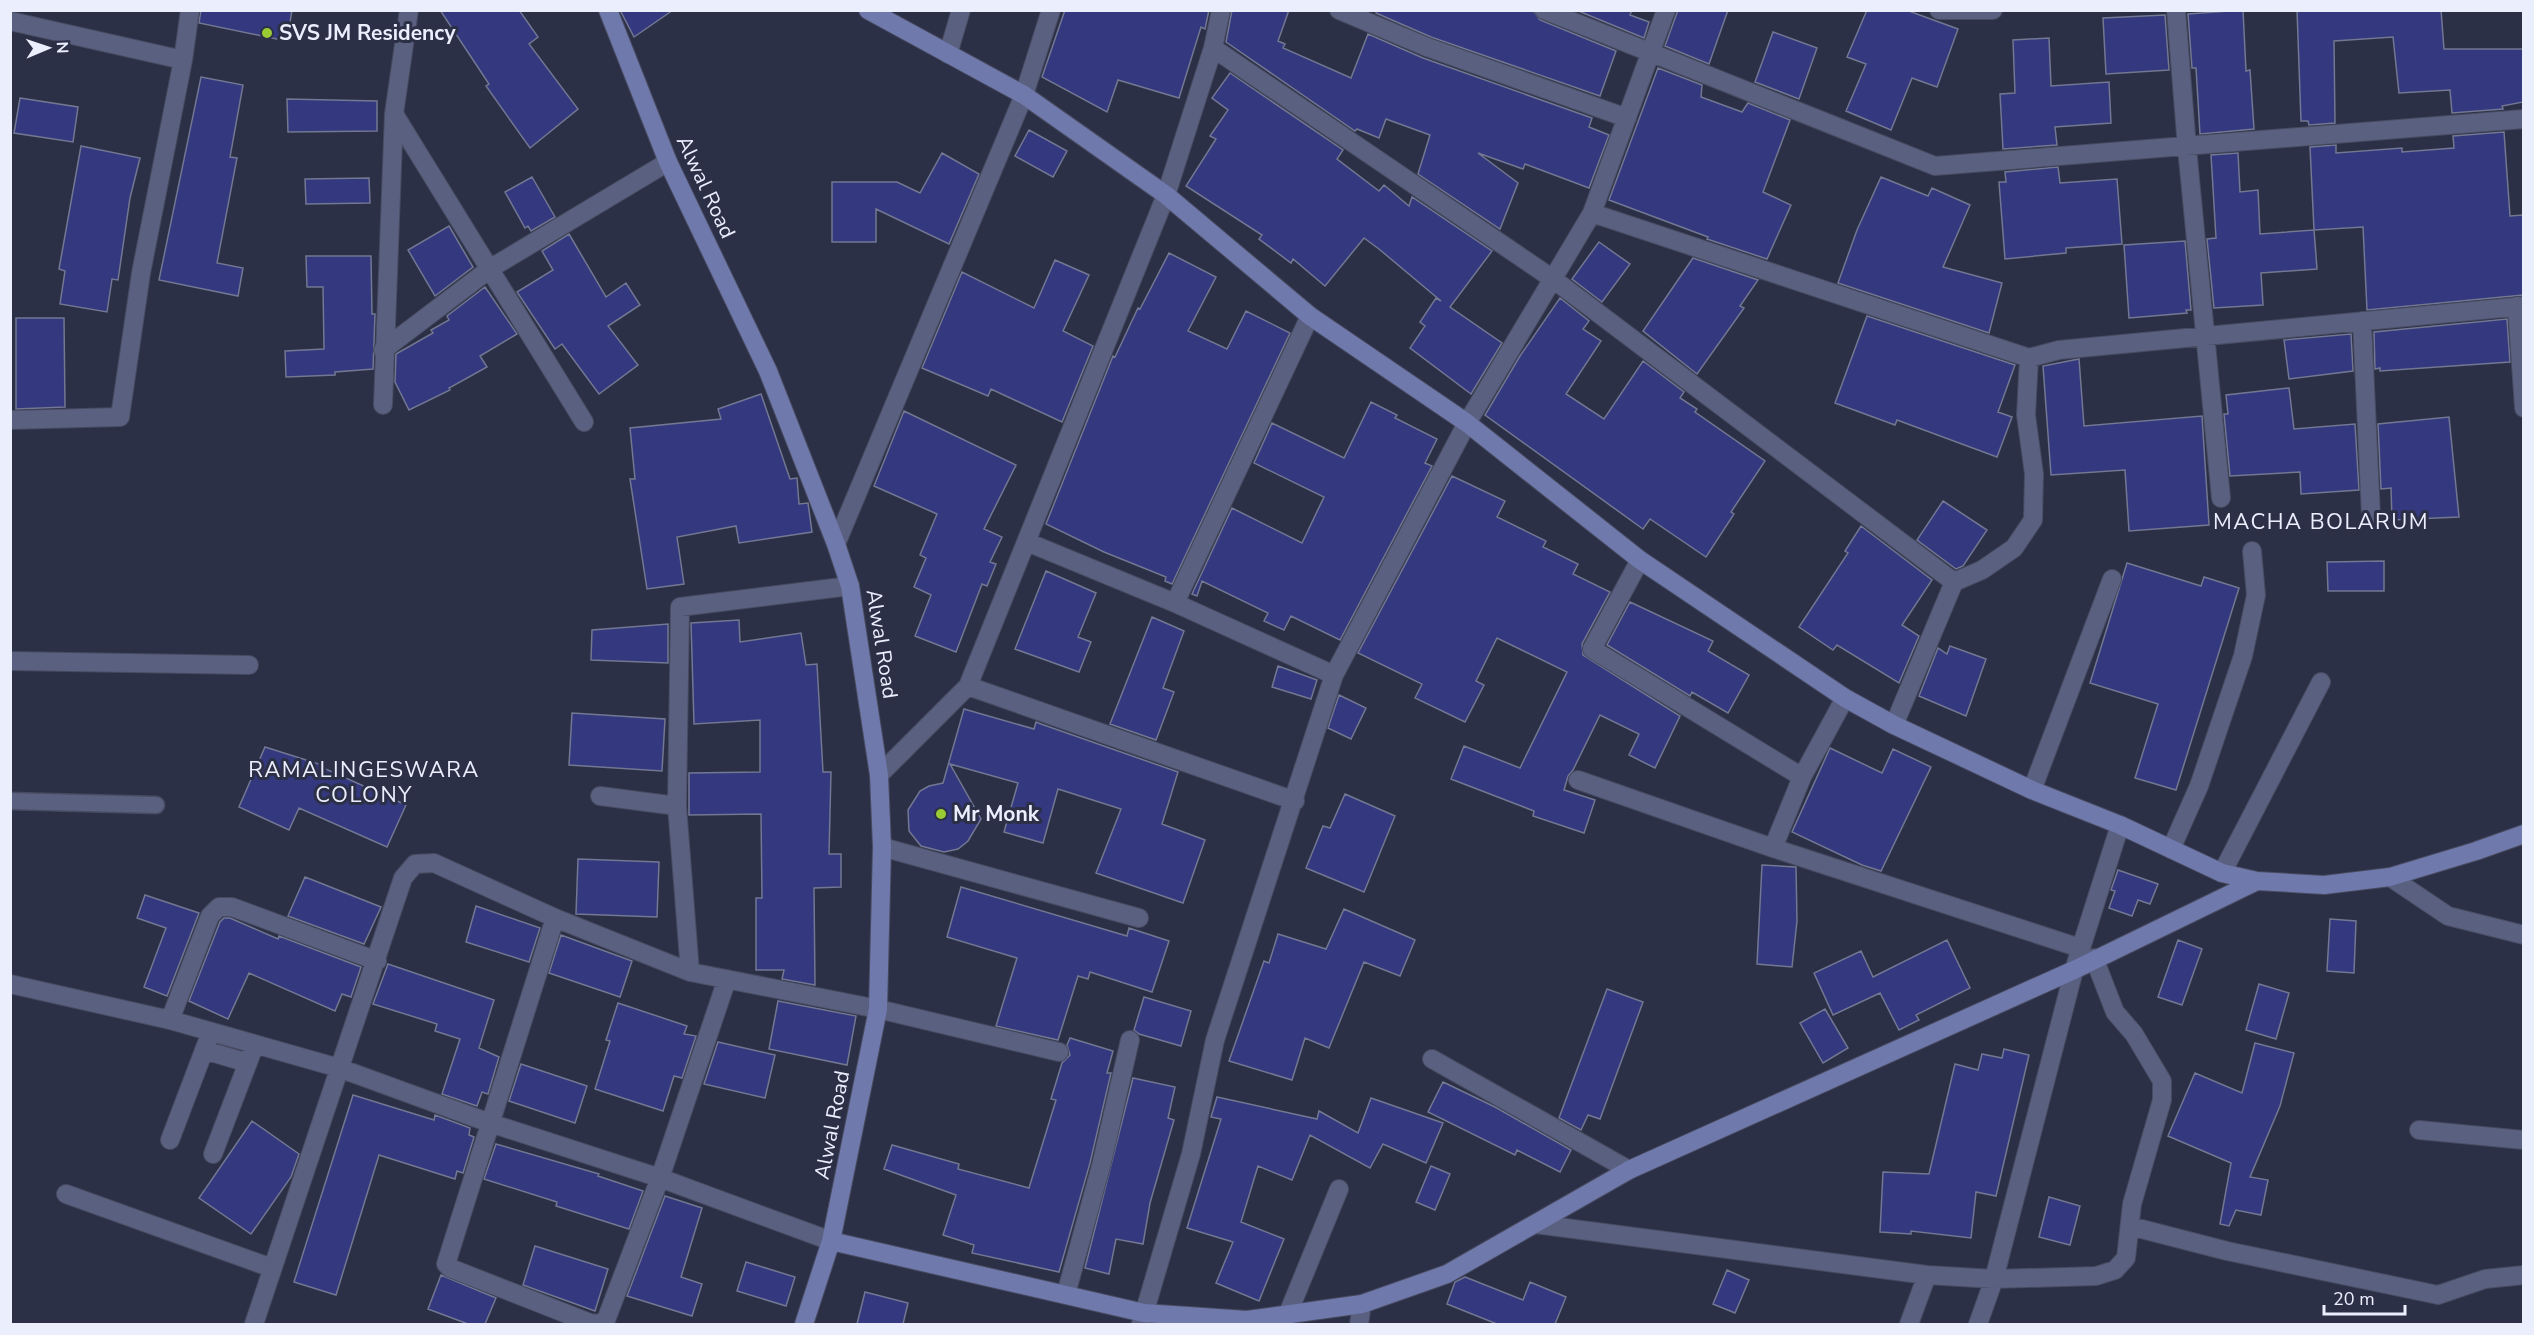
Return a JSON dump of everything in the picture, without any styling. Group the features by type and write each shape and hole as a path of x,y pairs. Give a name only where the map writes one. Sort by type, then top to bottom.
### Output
{"street":[{"path":"10,420 120,417 141,273 183,60 190,10"},
{"path":"383,405 383,350 394,114 408,10"},
{"name":"Alwal Road","path":"608,10 668,162 768,371 836,544 850,586 879,775 882,847 878,1010 831,1241 804,1324"},
{"path":"868,10 1024,94 1166,195 1310,316 1467,423 1641,560 1845,698 1894,725 2032,790 2120,825 2222,873 2257,881 2324,885 2390,877 2523,834"},
{"path":"948,54 961,10"},
{"path":"836,544 1024,94 1051,10"},
{"path":"879,775 968,686 1166,195 1213,48 1221,10"},
{"path":"1339,10 1427,47 1627,118"},
{"path":"1544,10 1935,166 2187,148 2523,119"},
{"path":"1143,1319 1191,1154 1215,1040 1245,943 1295,801 1334,675 1467,423 1592,213 1666,10"},
{"path":"1939,10 1993,10"},
{"path":"2176,10 2204,337 2221,498"},
{"path":"11,27 183,60"},
{"path":"1213,48 1553,279 1954,582"},
{"path":"394,114 584,422"},
{"path":"383,350 491,268 668,162"},
{"path":"1592,213 2029,358 2059,350 2520,306 2523,408"},
{"path":"1175,603 1310,316"},
{"path":"2362,321 2371,516"},
{"path":"1894,725 1954,582 1982,570 2014,548 2033,520 2034,474 2026,415 2029,358"},
{"path":"1027,542 1175,603 1334,675"},
{"path":"2171,849 2199,786 2243,656 2256,595 2252,551"},
{"path":"1641,560 1592,649 1802,777"},
{"path":"2032,790 2112,579"},
{"path":"690,972 676,806 680,607 850,586"},
{"path":"10,661 249,665"},
{"path":"2222,873 2321,682"},
{"path":"968,686 1295,801"},
{"path":"1773,848 1802,777 1845,698"},
{"path":"1578,780 2087,953 2257,881"},
{"path":"600,796 676,806"},
{"path":"1978,1324 1994,1279 2074,970 2087,953 2120,825"},
{"path":"882,847 1139,918"},
{"path":"254,1324 403,878 416,864 434,862 555,918 690,972 878,1010 1059,1052"},
{"path":"2390,877 2448,916 2523,935"},
{"path":"170,1020 210,916 219,907 232,907 377,961"},
{"path":"555,918 446,1264 450,1268 590,1323 598,1324 606,1320 660,1178 727,979"},
{"path":"1535,1224 1927,1275 1994,1279 2073,1278 2109,1273 2122,1264 2126,1258 2132,1204 2162,1100 2162,1081 2134,1034 2115,1012 2087,953"},
{"path":"10,984 170,1020 339,1068 490,1123 660,1178 831,1241 1066,1294 1143,1319 1246,1322 1287,1316 1314,1309 1362,1304 1448,1274 1629,1170 2074,970"},
{"path":"170,1140 212,1032"},
{"path":"1066,1294 1101,1166 1130,1040"},
{"path":"213,1154 255,1044"},
{"path":"204,1050 248,1063"},
{"path":"1432,1059 1629,1170"},
{"path":"2420,1130 2523,1140"},
{"path":"1287,1316 1339,1189"},
{"path":"66,1194 272,1268"},
{"path":"2130,1226 2227,1251 2438,1295 2485,1279 2523,1275"},
{"path":"1909,1324 1927,1275"},
{"path":"1359,1324 1362,1304"}],"lane":[{"path":"10,801 156,805"}],"building":[{"name":"SVS JM Residency","path":"201,10 292,10 287,41 199,23"},
{"path":"440,10 519,10 538,37 529,44 578,109 530,148 486,86 489,84"},
{"path":"620,10 673,10 634,37"},
{"path":"1065,10 1209,10 1205,29 1201,27 1179,98 1118,80 1107,112 1042,77"},
{"path":"1232,10 1289,10 1278,41 1285,44 1283,48 1351,78 1368,34 1423,58 1592,118 1589,127 1609,135 1589,188 1525,164 1523,169 1478,153 1518,183 1500,229 1418,174 1430,135 1386,119 1379,138 1357,129 1355,131 1226,42"},
{"path":"1377,10 1533,10 1540,20 1616,51 1600,96 1431,37 1376,13"},
{"path":"1576,10 1632,10 1630,15 1649,22 1644,38"},
{"path":"1678,10 1728,10 1709,64 1665,46"},
{"path":"1867,10 1906,10 1958,29 1937,87 1912,78 1891,130 1846,111 1866,64 1847,57"},
{"path":"2243,10 2246,71 2250,70 2254,129 2200,134 2196,68 2192,68 2188,14"},
{"path":"2297,10 2441,10 2444,49 2523,49 2523,102 2502,106 2503,109 2452,113 2450,90 2399,93 2393,37 2334,41 2335,123 2309,125 2308,121 2301,121"},
{"path":"2165,15 2169,70 2106,74 2103,18"},
{"path":"1773,32 1817,48 1799,99 1755,82"},
{"path":"2049,38 2051,86 2109,82 2111,123 2055,127 2057,145 2003,149 2000,94 2015,93 2013,40"},
{"path":"1658,68 1702,85 1701,97 1742,112 1748,103 1790,120 1763,192 1791,205 1767,259 1707,239 1708,237 1609,200"},
{"path":"1230,73 1343,150 1337,159 1379,191 1384,185 1409,206 1412,197 1492,251 1450,307 1502,343 1471,394 1410,348 1425,326 1420,322 1436,298 1441,301 1364,238 1325,286 1293,259 1291,263 1259,239 1262,235 1186,186 1216,139 1210,136 1228,110 1212,98"},
{"path":"201,77 243,85 230,157 237,158 217,263 243,268 238,296 159,280"},
{"path":"20,98 78,107 73,142 14,133"},
{"path":"287,99 377,101 377,131 288,132"},
{"path":"1029,130 1067,151 1053,177 1015,156"},
{"path":"2504,132 2510,216 2523,215 2523,295 2367,310 2363,227 2314,230 2310,147 2336,145 2336,153 2402,148 2402,152 2454,148 2453,136"},
{"path":"81,146 140,158 130,198 118,280 112,279 107,312 60,304 65,271 59,269"},
{"path":"942,153 979,174 949,244 876,209 876,242 832,242 832,182 897,182 920,193"},
{"path":"2238,153 2240,192 2258,190 2260,234 2314,230 2317,269 2261,273 2263,305 2214,308 2207,239 2216,238 2211,155"},
{"path":"2058,167 2060,183 2117,179 2122,244 2066,248 2066,253 2005,259 1999,182 2006,182 2005,172"},
{"path":"532,177 555,217 531,231 528,226 525,228 505,192"},
{"path":"1881,177 1928,196 1932,188 1970,205 1943,267 2002,283 1989,333 1838,283 1857,230"},
{"path":"369,178 370,203 306,204 305,179"},
{"path":"449,226 473,267 435,296 408,250"},
{"path":"569,234 606,297 626,283 640,305 608,326 638,365 599,394 562,344 555,349 517,292 553,270 542,251"},
{"path":"2185,241 2191,310 2186,310 2187,313 2129,318 2124,245"},
{"path":"1599,242 1630,264 1602,302 1572,279"},
{"path":"1169,253 1216,277 1188,331 1227,349 1246,311 1290,333 1172,584 1165,581 1166,577 1104,552 1046,524 1113,356 1115,357 1138,308 1140,309"},
{"path":"306,256 371,256 372,314 375,314 373,369 335,372 335,375 286,377 285,351 324,349 323,287 307,287"},
{"path":"1693,258 1758,280 1740,306 1744,308 1697,374 1643,331"},
{"path":"1055,260 1089,275 1063,331 1093,346 1062,422 991,389 988,396 922,368 962,272 1034,308"},
{"path":"485,287 517,334 480,356 487,367 449,388 450,390 409,410 395,382 396,354 433,333 431,330 449,320 447,316"},
{"path":"1560,298 1589,321 1583,329 1601,341 1566,394 1604,419 1643,361 1684,392 1680,398 1697,409 1695,412 1765,461 1731,512 1734,514 1706,557 1650,519 1643,529 1485,415 1520,356"},
{"path":"1867,316 2015,365 1998,412 2012,417 1997,457 1897,420 1895,425 1835,403"},
{"path":"16,318 64,318 65,407 16,409"},
{"path":"2507,319 2510,362 2380,371 2380,368 2375,369 2374,332"},
{"path":"2351,334 2353,371 2289,379 2284,340"},
{"path":"2079,359 2084,426 2202,416 2209,525 2129,531 2125,470 2051,475 2043,366"},
{"path":"2289,388 2294,429 2355,424 2359,490 2301,494 2300,472 2230,476 2224,414 2228,414 2226,395"},
{"path":"761,394 790,479 797,478 799,504 808,503 812,532 739,543 736,526 677,537 684,584 647,589 630,479 635,479 630,428 721,419 718,409"},
{"path":"1371,402 1397,415 1395,418 1437,439 1425,463 1432,466 1340,640 1291,616 1284,630 1264,621 1268,613 1202,581 1197,596 1192,594 1232,508 1302,543 1324,497 1254,463 1272,423 1344,458"},
{"path":"904,411 1016,465 984,529 1002,537 990,562 996,564 987,586 982,584 956,652 915,636 931,595 914,587 926,558 920,555 937,514 874,486"},
{"path":"2449,417 2459,517 2392,520 2391,488 2381,489 2378,424"},
{"path":"1452,476 1505,501 1497,517 1546,541 1543,547 1578,564 1573,574 1610,592 1582,644 1583,655 1680,716 1655,768 1629,755 1639,734 1600,715 1568,776 1564,790 1595,800 1584,833 1533,816 1534,811 1451,779 1464,746 1520,768 1567,672 1497,638 1476,681 1484,685 1465,722 1415,698 1422,684 1358,653"},
{"path":"1943,501 1987,530 1963,566 1956,569 1917,540"},
{"path":"1861,526 1932,580 1902,625 1919,636 1899,683 1837,645 1833,650 1799,627 1848,553 1845,551"},
{"path":"2384,561 2384,591 2328,591 2327,562"},
{"path":"2127,563 2201,586 2204,577 2239,588 2176,790 2135,778 2158,704 2090,683"},
{"path":"1046,571 1096,593 1078,637 1091,642 1079,672 1015,649"},
{"path":"1630,602 1713,641 1708,651 1749,675 1728,713 1692,692 1690,696 1607,645"},
{"path":"1152,617 1184,631 1163,688 1174,692 1156,740 1110,724"},
{"path":"739,620 740,642 801,633 806,665 817,664 823,772 831,772 829,854 841,854 841,887 814,888 815,985 782,979 784,970 756,970 756,898 762,898 761,814 689,815 689,773 760,772 760,720 694,724 691,623"},
{"path":"668,624 668,663 591,660 592,630"},
{"path":"1950,646 1986,659 1966,716 1919,696 1938,648 1947,654"},
{"path":"1278,666 1317,680 1311,699 1272,687"},
{"path":"1339,695 1366,708 1351,739 1328,728"},
{"path":"964,709 1034,729 1036,722 1178,772 1162,824 1205,840 1183,903 1096,873 1121,809 1058,789 1043,843 1004,832 1018,783 950,764 981,819 968,841 958,849 944,852 921,846 909,831 908,810 920,791 943,783"},
{"path":"572,713 665,719 662,771 569,765"},
{"path":"265,747 322,765 321,767 406,805 387,847 299,808 289,830 239,807"},
{"path":"1830,748 1882,773 1893,749 1931,767 1881,871 1862,865 1792,832"},
{"path":"1345,794 1395,816 1364,892 1306,868 1323,826 1330,828"},
{"path":"578,859 659,862 657,917 576,914"},
{"path":"1762,865 1796,867 1797,921 1792,967 1757,964"},
{"path":"2118,870 2158,884 2150,904 2138,900 2132,916 2109,908 2115,891 2111,890"},
{"path":"305,877 381,907 364,944 288,916"},
{"path":"961,887 1127,936 1129,928 1169,941 1152,992 1090,972 1088,979 1078,976 1058,1040 996,1026 1017,958 947,937"},
{"path":"145,895 199,913 167,996 144,987 166,928 137,918"},
{"path":"476,906 540,928 529,962 466,942"},
{"path":"1344,909 1415,940 1400,976 1364,962 1329,1048 1305,1038 1292,1080 1229,1061 1264,961 1269,963 1278,934 1326,949"},
{"path":"224,918 230,918 278,939 279,936 361,967 351,997 342,994 335,1011 249,973 228,1019 189,1001 220,922"},
{"path":"2330,919 2356,921 2354,973 2327,971"},
{"path":"561,935 632,961 620,997 549,973"},
{"path":"1947,940 1970,988 1916,1015 1919,1020 1899,1030 1880,993 1833,1015 1814,973 1861,951 1873,977"},
{"path":"2178,940 2202,949 2182,1005 2158,997"},
{"path":"388,964 494,1000 479,1048 499,1057 488,1094 482,1092 477,1106 442,1094 460,1039 435,1031 437,1024 373,1004"},
{"path":"2259,984 2289,993 2276,1039 2246,1030"},
{"path":"1607,989 1643,1002 1600,1119 1588,1115 1581,1130 1559,1118"},
{"path":"1144,997 1191,1011 1181,1046 1139,1034 1134,1030"},
{"path":"778,1001 856,1016 847,1065 769,1049"},
{"path":"618,1003 687,1026 684,1034 696,1036 682,1078 674,1076 663,1111 595,1089 610,1041 606,1040"},
{"path":"1825,1009 1848,1048 1823,1063 1800,1023"},
{"path":"1070,1038 1113,1051 1107,1073 1111,1073 1090,1163 1059,1272 972,1253 974,1245 943,1235 956,1195 884,1169 892,1145 959,1164 958,1169 1029,1188 1056,1100 1051,1099 1062,1063 1070,1055 1067,1045"},
{"path":"718,1042 775,1055 765,1098 704,1084"},
{"path":"2255,1043 2294,1053 2280,1106 2250,1177 2268,1180 2261,1215 2236,1210 2229,1226 2220,1224 2231,1163 2168,1136 2195,1073 2242,1093"},
{"path":"2004,1049 2029,1055 1996,1196 1976,1192 1971,1238 1911,1231 1911,1234 1880,1232 1883,1172 1929,1174 1955,1064 1978,1070 1982,1054 2002,1058"},
{"path":"521,1064 587,1086 575,1123 509,1101"},
{"path":"1133,1078 1175,1087 1168,1118 1174,1120 1150,1203 1143,1244 1116,1239 1109,1274 1085,1268"},
{"path":"1443,1082 1495,1107 1571,1150 1560,1172 1517,1150 1515,1155 1428,1112"},
{"path":"353,1095 434,1120 435,1115 470,1128 469,1135 474,1137 463,1173 457,1171 455,1179 379,1155 336,1295 294,1282"},
{"path":"1217,1097 1317,1119 1319,1111 1358,1133 1371,1098 1443,1123 1426,1163 1383,1144 1370,1168 1310,1135 1292,1180 1258,1166 1241,1222 1284,1239 1259,1301 1216,1283 1233,1242 1187,1228 1221,1119 1211,1117"},
{"path":"252,1121 299,1154 291,1177 251,1234 199,1198"},
{"path":"496,1144 599,1174 598,1176 643,1191 629,1229 556,1206 557,1202 484,1179"},
{"path":"1431,1166 1450,1174 1435,1210 1416,1202"},
{"path":"665,1196 702,1208 681,1277 702,1284 692,1316 627,1296"},
{"path":"2049,1197 2080,1206 2070,1245 2039,1237"},
{"path":"535,1246 608,1269 595,1311 523,1285"},
{"path":"746,1262 795,1277 786,1306 737,1291"},
{"path":"1727,1270 1749,1280 1735,1313 1713,1304"},
{"path":"441,1275 496,1298 485,1324 468,1324 428,1309"},
{"path":"1465,1277 1523,1300 1530,1282 1566,1297 1555,1324 1497,1324 1447,1304 1455,1282"},
{"path":"865,1292 908,1303 903,1324 857,1324"}],"place":[{"name":"SVS JM Residency","path":"267,33"},
{"name":"Mr Monk","path":"941,814"}],"district":[{"name":"MACHA BOLARUM","path":"2321,521"},
{"name":"RAMALINGESWARA COLONY","path":"364,782"}]}
